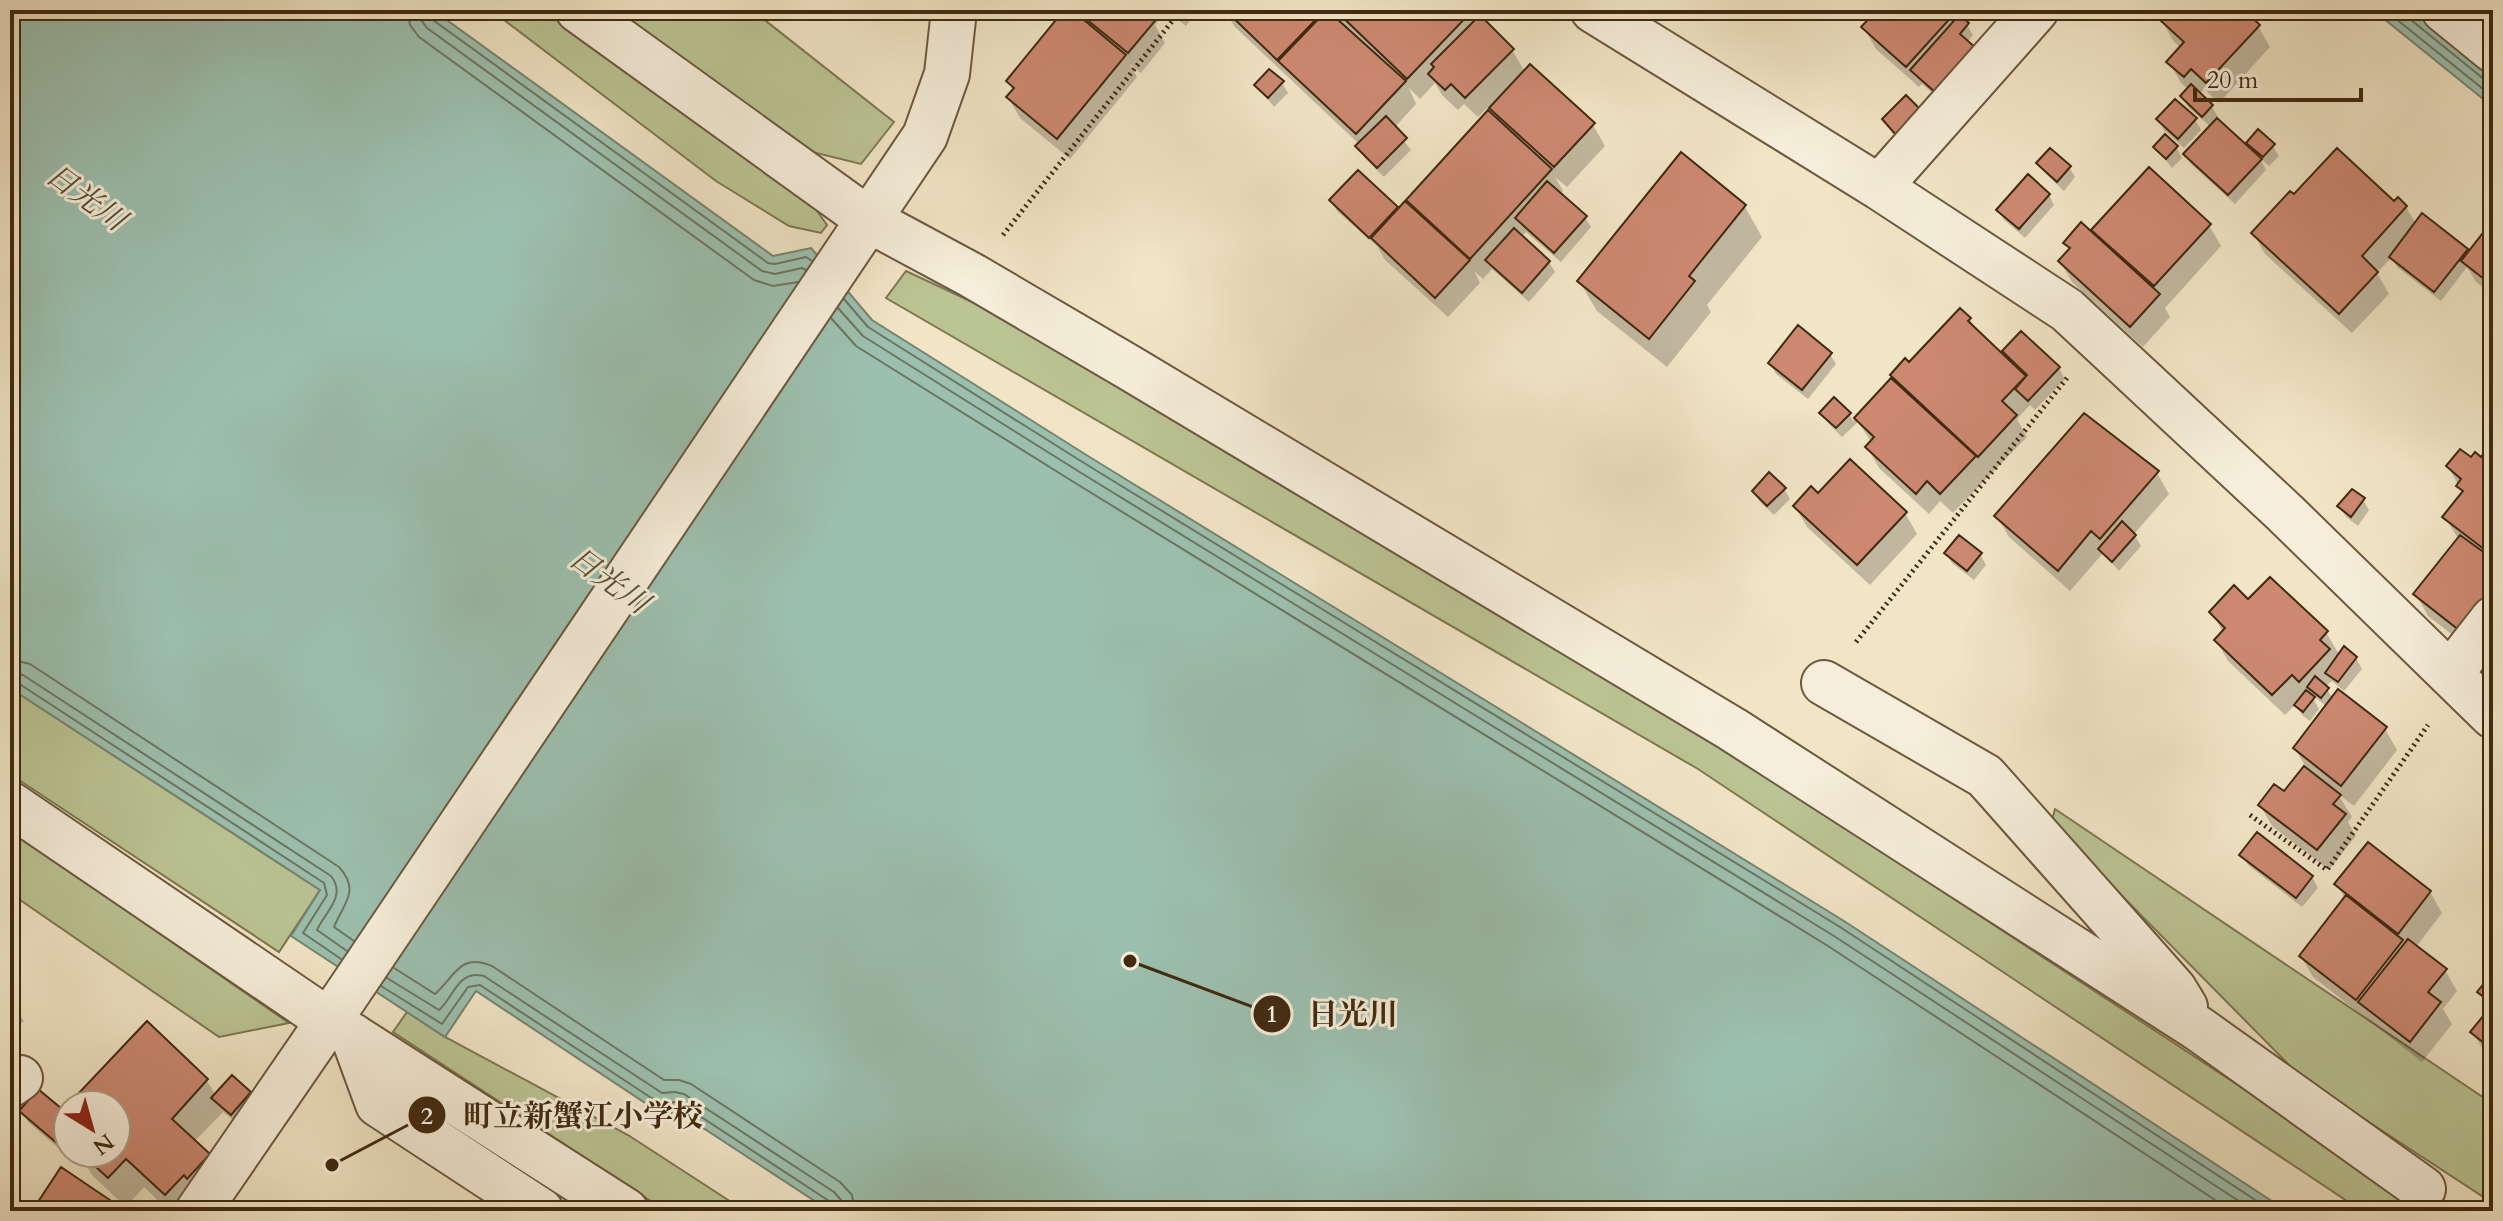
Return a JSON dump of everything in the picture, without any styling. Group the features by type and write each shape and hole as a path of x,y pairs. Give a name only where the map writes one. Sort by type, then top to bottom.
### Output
{"street":[{"path":"578,10 863,228 973,276 1732,729 2199,1029 2423,1189"},
{"path":"198,1211 342,1018 925,136 947,74 954,10"},
{"path":"1593,10 1879,187 2067,310 2285,513 2493,716"},
{"path":"1879,187 2036,10"},
{"path":"2444,10 2493,50"},
{"path":"2454,678 2493,619"},
{"path":"1824,683 1985,776 2174,989 2199,1029"},
{"path":"10,804 342,1018 626,1211"},
{"path":"342,1018 378,1104 541,1211"}],"path":[{"path":"1023,206 1181,10"},
{"path":"1824,683 2097,339"},
{"path":"2250,815 2327,870 2454,678"}],"shaded area":[{"path":"491,10 559,10 802,190 827,225 821,233 789,226 716,181"},
{"path":"612,10 752,10 894,122 861,164 804,150"},
{"path":"906,271 1000,315 1718,744 2430,1211 2362,1211 1698,769 886,298"},
{"path":"10,688 320,890 279,952 10,774"},
{"path":"2055,809 2493,1104 2493,1199 2485,1198 2303,1079 2051,824"},
{"path":"10,830 289,1023 219,1037 10,893"},
{"path":"407,1012 445,1037 628,1135 745,1211 666,1211 393,1032"}],"water":[{"path":"10,10 433,10 773,256 811,248 872,320 1844,921 2287,1211 830,1211 674,1109 668,1118 476,991 445,1037 291,936 320,890 10,688"},
{"path":"2373,10 2412,10 2493,76 2493,107"}],"building":[{"path":"1064,10 1072,10 1126,55 1057,139 1006,97 1014,88 1006,81"},
{"path":"1075,10 1141,10 1155,21 1128,53"},
{"path":"1225,10 1325,10 1277,60"},
{"path":"1327,10 1406,81 1356,134 1278,61"},
{"path":"1335,10 1473,10 1407,79"},
{"path":"1877,10 1951,10 1955,13 1906,67 1861,27"},
{"path":"2169,10 2244,10 2260,25 2206,83 2191,69 2184,77 2166,62 2184,42 2160,20"},
{"path":"1480,15 1514,49 1465,98 1451,84 1445,90 1428,74 1434,67 1431,64"},
{"path":"1959,15 1969,23 1960,34 1976,48 1936,93 1910,70"},
{"path":"1530,64 1595,123 1554,167 1489,108"},
{"path":"1269,69 1284,81 1268,98 1254,85"},
{"path":"2191,84 2213,105 2202,117 2180,96"},
{"path":"1906,95 1921,110 1896,135 1882,119"},
{"path":"2175,99 2197,118 2178,139 2156,119"},
{"path":"1488,110 1552,169 1470,259 1406,200"},
{"path":"1386,116 1407,138 1377,168 1355,146"},
{"path":"2217,118 2262,159 2228,195 2183,154"},
{"path":"2258,129 2275,144 2263,157 2246,143"},
{"path":"2165,134 2178,146 2166,159 2153,147"},
{"path":"2050,148 2071,166 2057,182 2036,163"},
{"path":"2337,148 2394,201 2398,197 2407,206 2362,256 2378,272 2339,314 2251,233 2290,191 2294,194"},
{"path":"1681,152 1746,205 1689,276 1695,281 1649,339 1577,281"},
{"path":"2149,167 2211,224 2154,286 2091,230"},
{"path":"1358,170 1398,207 1369,238 1329,200"},
{"path":"2028,174 2050,194 2019,229 1996,210"},
{"path":"1547,181 1587,216 1554,253 1515,218"},
{"path":"1405,201 1470,260 1435,298 1371,238"},
{"path":"2422,213 2468,249 2434,292 2389,257"},
{"path":"2493,220 2493,286 2461,261"},
{"path":"2081,222 2160,294 2130,327 2058,261 2070,248 2063,243"},
{"path":"1514,228 1550,261 1522,293 1485,260"},
{"path":"1960,308 1971,318 1968,321 2026,376 2002,401 2017,415 1978,457 1890,375 1905,358 1909,362"},
{"path":"1798,325 1832,353 1802,390 1768,363"},
{"path":"2021,331 2060,367 2028,401 2015,389 2027,375 2002,351"},
{"path":"1891,378 1976,456 1940,494 1927,481 1916,494 1865,447 1874,437 1854,418"},
{"path":"1834,397 1851,413 1836,428 1819,413"},
{"path":"2084,413 2159,471 2100,539 2091,531 2058,571 1994,516"},
{"path":"2493,441 2493,556 2442,517 2463,491 2456,486 2461,479 2446,466 2460,449 2471,457 2475,452 2481,457"},
{"path":"1850,459 1907,512 1857,565 1793,506 1811,486 1818,493"},
{"path":"1769,472 1786,488 1767,506 1752,491"},
{"path":"2352,489 2365,498 2351,517 2337,506"},
{"path":"2122,521 2136,535 2112,562 2098,549"},
{"path":"1959,535 1982,553 1967,571 1944,553"},
{"path":"2460,535 2493,559 2493,596 2464,634 2413,594"},
{"path":"2270,577 2328,631 2320,640 2330,649 2299,682 2292,675 2272,695 2214,640 2225,628 2209,612 2234,585 2248,599"},
{"path":"2344,646 2357,657 2338,682 2325,673"},
{"path":"2315,676 2329,688 2321,698 2307,687"},
{"path":"2338,689 2387,727 2341,786 2293,748"},
{"path":"2306,690 2315,697 2303,712 2294,705"},
{"path":"2304,766 2341,795 2333,804 2346,814 2317,850 2258,805 2274,784 2284,791"},
{"path":"2257,832 2313,876 2296,898 2239,855"},
{"path":"2368,842 2431,891 2398,934 2334,884"},
{"path":"2346,895 2403,940 2356,1000 2299,956"},
{"path":"2408,939 2447,969 2428,992 2441,1002 2410,1042 2358,1002"},
{"path":"2493,972 2493,1004 2477,992"},
{"path":"10,998 20,1009 10,1018"},
{"path":"2493,1004 2493,1050 2470,1032"},
{"path":"147,1021 208,1079 172,1119 210,1154 187,1179 184,1175 165,1195 132,1165 132,1089 83,1089"},
{"path":"232,1075 251,1092 231,1115 211,1098"},
{"path":"38,1089 52,1101 52,1139 19,1111"},
{"path":"60,1169 64,1169 126,1211 32,1211"},
{"path":"98,1169 117,1169 108,1178"}],"place":[{"name":"日光川","path":"1130,961"},
{"name":"町立新蟹江小学校","path":"332,1165"}]}
